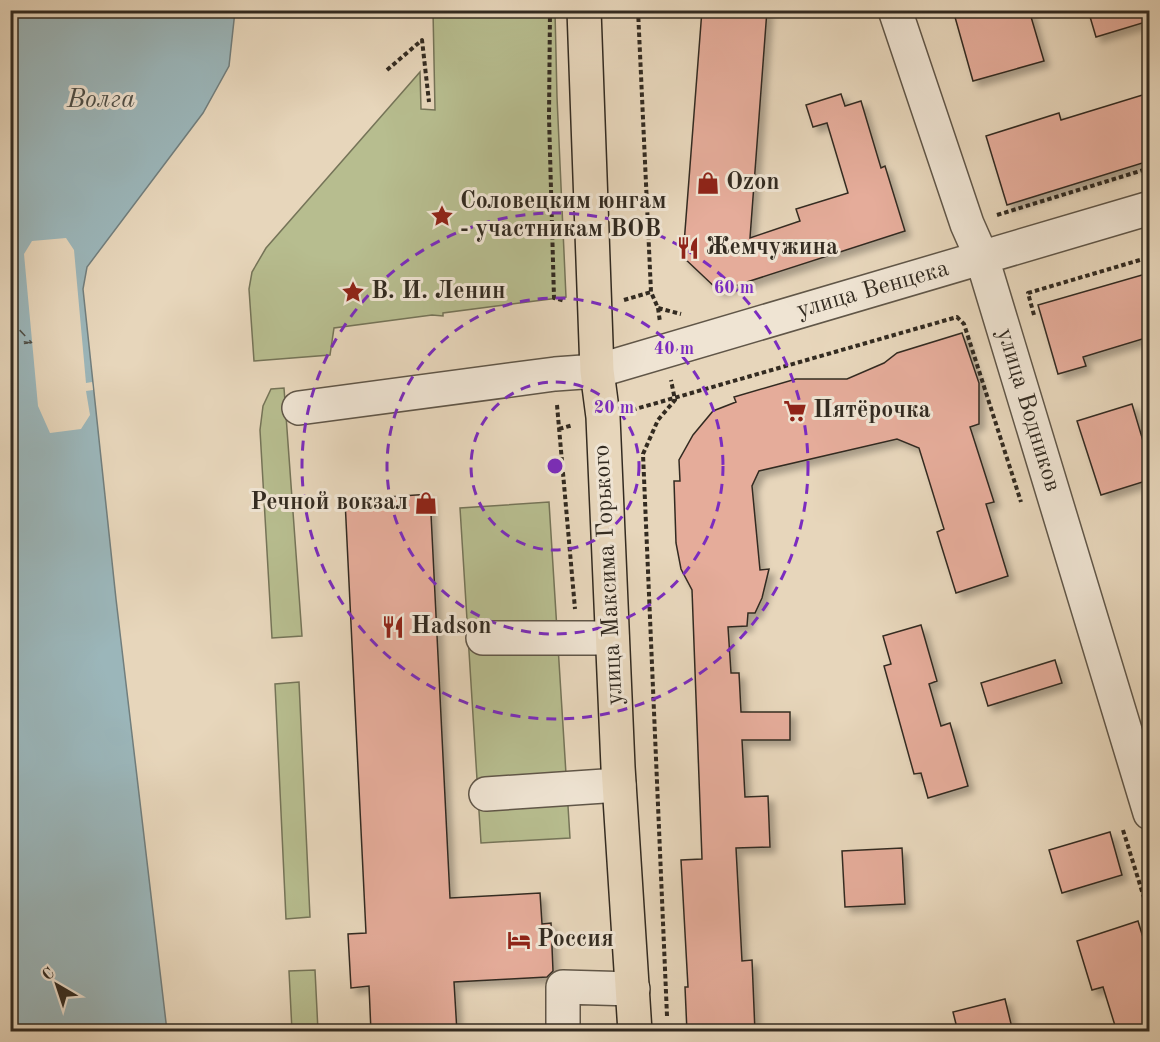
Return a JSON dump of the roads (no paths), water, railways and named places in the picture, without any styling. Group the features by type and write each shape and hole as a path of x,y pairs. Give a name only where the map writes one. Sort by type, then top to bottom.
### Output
{"main road":[{"name":"улица Максима Горького","path":"585,10 597,371 603,417 619,785 635,1032"}],"street":[{"name":"улица Водников","path":"896,10 967,224 982,258 1135,818"},
{"name":"улица Венцека","path":"299,408 597,371 1149,208"},
{"path":"483,638 612,638"},
{"path":"486,794 619,785"},
{"path":"563,1032 563,987 633,989"}],"water":[{"name":"Волга","path":"10,11 235,11 229,66 203,113 87,267 83,289 116,599 167,1031 11,1031"}],"place":[{"name":"Ozon","path":"708,183"},
{"name":"Соловецким юнгам - участникам ВОВ","path":"442,216"},
{"name":"Жемчужина","path":"688,248"},
{"name":"В. И. Ленин","path":"353,292"},
{"name":"Пятёрочка","path":"795,411"},
{"name":"Речной вокзал","path":"426,503"},
{"name":"Hadson","path":"393,627"},
{"name":"Россия","path":"519,940"}]}
